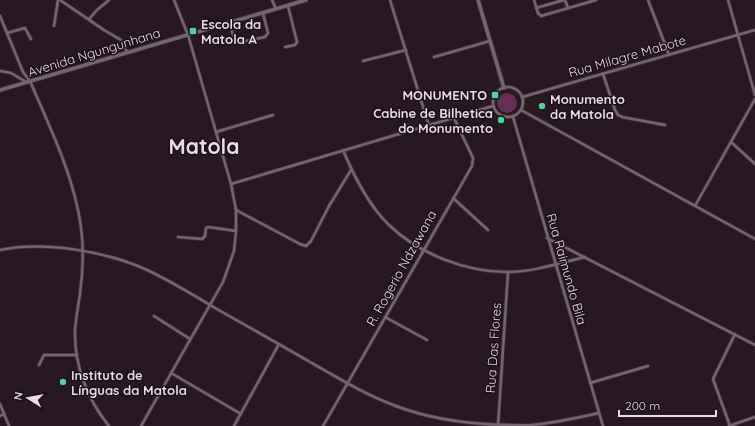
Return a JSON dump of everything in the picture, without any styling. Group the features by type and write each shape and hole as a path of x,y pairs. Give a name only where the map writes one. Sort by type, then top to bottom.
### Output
{"street":[{"path":"54,26 59,0 121,40 127,52"},
{"path":"89,19 109,0"},
{"path":"141,426 223,282 234,251 236,231 236,210 231,184 188,35 174,0"},
{"path":"272,0 276,9"},
{"name":"Avenida Ngungunhana","path":"0,90 306,0"},
{"path":"390,0 429,126"},
{"path":"478,0 504,88"},
{"path":"534,0 538,13 541,16 596,0"},
{"path":"536,8 565,0 568,8"},
{"path":"648,0 669,55"},
{"path":"728,0 755,95"},
{"path":"285,47 295,45 297,42 288,5"},
{"path":"230,23 234,37 238,41 241,42 265,37 268,33 263,13"},
{"path":"0,16 23,72 58,146 70,180 81,227 83,251 82,280 75,329 75,345 84,382 92,402 109,426"},
{"path":"7,33 25,28 31,39"},
{"name":"Rua Milagre Mabote","path":"522,97 755,30"},
{"path":"434,57 490,41"},
{"path":"362,61 406,50"},
{"path":"0,71 11,73 28,82"},
{"path":"603,74 618,115 665,125"},
{"path":"504,88 513,88 517,90 522,97 521,110 513,117 500,116 493,106 494,95 499,90 504,88"},
{"path":"695,206 755,99"},
{"path":"231,184 493,106"},
{"path":"521,110 755,239"},
{"path":"216,132 273,115"},
{"name":"Rua Raimundo Bila","path":"513,117 602,426"},
{"name":"R. Rogerio Ndzawana","path":"323,426 473,161 473,158 454,118"},
{"path":"731,142 755,164"},
{"path":"344,150 351,169 364,194 382,217 389,225 423,250 454,263 476,268 508,272 533,269 585,257"},
{"path":"236,210 306,246 311,241 329,206 351,169"},
{"path":"453,198 488,230"},
{"path":"178,236 202,239 205,236 206,228 236,231"},
{"path":"547,238 755,345"},
{"path":"0,250 48,247 83,251 116,259 146,270 211,305 347,384 381,400 418,413 455,421 498,426 545,424 599,413"},
{"name":"Rua Das Flores","path":"498,426 508,272"},
{"path":"154,316 190,339"},
{"path":"385,317 427,340"},
{"path":"735,334 713,379 730,426 755,417"},
{"path":"234,426 279,344"},
{"path":"39,365 44,354 77,355"},
{"path":"590,383 648,366"},
{"path":"171,373 241,414"},
{"path":"0,404 9,426"},
{"path":"0,416 4,414"}],"shaded area":[{"name":"MONUMENTO","path":"507,93 514,96 517,103 514,110 507,113 500,110 497,103 500,96"}],"place":[{"name":"Escola da Matola A","path":"193,31"},
{"name":"MONUMENTO","path":"495,95"},
{"name":"Monumento da Matola","path":"542,106"},
{"name":"Cabine de Bilhetica do Monumento","path":"501,120"},
{"name":"Instituto de Línguas da Matola","path":"63,382"}],"district":[{"name":"Matola","path":"204,146"}]}
